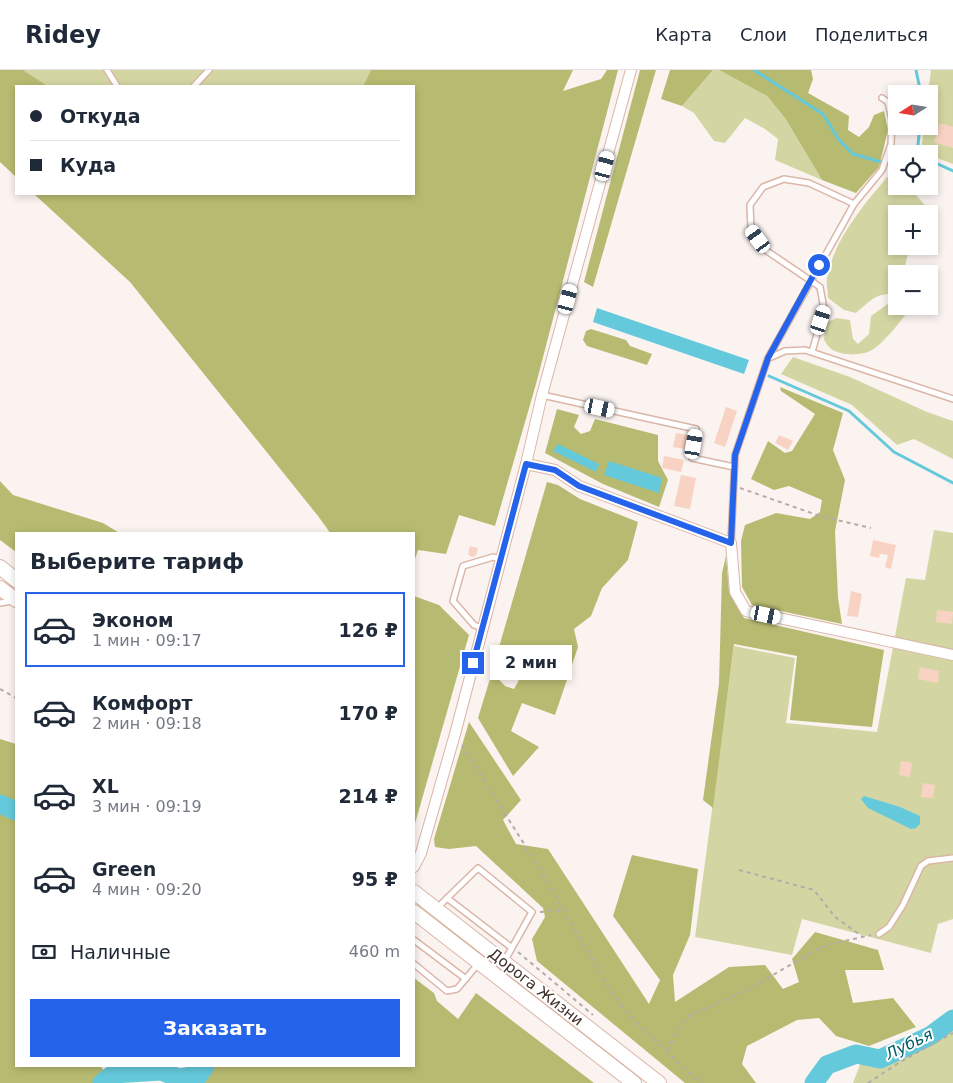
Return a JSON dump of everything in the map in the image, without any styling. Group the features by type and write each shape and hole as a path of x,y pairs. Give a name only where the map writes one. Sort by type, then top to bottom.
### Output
{"main road":[{"path":"0,567 15,579"},
{"path":"0,588 15,599"},
{"name":"Дорога Жизни","path":"415,893 659,1083"},
{"name":"Дорога Жизни","path":"416,917 479,963 634,1083"}],"street":[{"path":"415,865 421,853 455,734 526,464 542,395 631,70"},
{"path":"526,464 555,470 579,486 731,543 735,592 746,611 953,655"}],"lane":[{"path":"107,70 116,85"},
{"path":"195,85 209,70"},
{"path":"731,543 735,455 768,358 854,204 882,170 891,144 892,120 888,102 882,98"},
{"path":"812,352 824,309 820,287 764,249 750,230 750,205 763,187 784,179 809,183 854,204"},
{"path":"768,358 785,351 806,350 953,398"},
{"path":"542,395 696,429 692,458 734,467"},
{"path":"482,628 474,625 453,601 463,566 493,557 500,559"},
{"path":"0,603 15,600"},
{"path":"879,934 889,927 903,906 921,866 928,861 953,858"},
{"path":"436,909 478,868 532,912 504,962"},
{"path":"447,898 512,948"},
{"path":"415,941 466,979"},
{"path":"415,965 447,991 457,988 479,963"}],"path":[{"path":"733,485 820,516 871,528"},
{"path":"0,689 15,697"},
{"path":"455,734 476,764 610,990 626,1012 702,1083"},
{"path":"739,870 814,890 835,917 863,937"},
{"path":"532,912 563,910"},
{"path":"667,1051 679,1027 687,1017 749,989 816,950 831,944 879,934"},
{"path":"868,1083 900,1062 953,1033"}],"green space":[{"path":"0,70 23,70 46,85 15,85 15,176 0,162"},
{"path":"23,70 371,70 364,85 46,85"},
{"path":"371,70 573,70 563,91 601,79 607,70 618,70 536,384 495,526 459,515 446,554 418,550 415,559 415,532 330,532 130,282 35,195 415,195 415,85 364,85"},
{"path":"640,70 656,70 593,287 584,282"},
{"path":"670,70 713,70 682,106 661,99"},
{"path":"713,70 719,70 767,96 785,118 822,180 775,160 778,139 745,118 725,143 714,141 694,113 682,106"},
{"path":"719,70 811,70 813,79 808,93 849,116 848,130 859,137 869,127 874,115 884,111 888,130 879,167 856,193 822,180 785,118 767,96"},
{"path":"931,70 953,70 953,164 938,158 938,145 922,145 923,135 938,135 938,85 929,85"},
{"path":"887,177 888,195 916,195 925,205 888,205 888,255 908,255 905,265 888,265 888,294 878,296 856,313 844,310 828,298 827,280 836,250 868,200"},
{"path":"888,304 888,315 905,315 877,347 868,352 857,354 840,353 831,349 824,340 826,323 836,318 850,320 853,339 858,344 869,334 871,316"},
{"path":"591,329 626,340 630,346 652,354 647,365 587,346 583,340 586,331"},
{"path":"793,357 850,377 927,412 953,421 953,459 914,439 897,445 852,405 781,374"},
{"path":"780,387 843,413 833,450 845,480 835,531 838,598 842,624 752,605 742,587 741,541 745,525 776,513 810,519 820,512 822,500 789,486 774,490 751,479 768,441 785,453 792,451 815,414 781,391"},
{"path":"557,409 579,415 574,427 581,434 590,431 595,419 658,435 658,461 668,480 659,507 603,484 545,453"},
{"path":"0,481 13,495 103,523 118,532 15,532 15,551 0,540"},
{"path":"547,482 558,485 580,499 638,522 628,560 602,588 591,616 574,629 578,647 555,715 522,703 511,731 539,747 513,776 478,718 492,672 505,686 514,689 519,680 510,672 510,662 495,661"},
{"path":"934,530 953,533 953,919 938,924 931,953 802,919 792,955 695,937 734,646 795,658 786,723 877,732 906,578 925,580"},
{"path":"726,556 729,591 744,618 884,650 872,727 790,720 797,656 734,644 713,808 703,800 719,684 722,573"},
{"path":"415,596 439,605 469,635 415,824"},
{"path":"469,722 521,800 503,820 516,844 548,849 649,1004 660,980 613,916 632,855 698,869 690,935 673,975 675,1002 729,967 765,965 783,989 799,982 792,959 815,932 878,950 884,970 845,970 853,1003 893,998 916,1027 869,1046 836,1036 819,1018 797,1020 747,1046 742,1064 756,1083 685,1083 537,961 532,939 545,917 543,908 476,846 449,849 435,847 434,839"},
{"path":"0,739 15,744 15,1067 101,1067 115,1083 0,1083"},
{"path":"415,979 434,993 437,1001 458,1019 476,993 594,1083 184,1083 201,1080 213,1067 415,1067"},
{"path":"953,1025 953,1083 853,1083 861,1062 891,1063"}],"water":[{"path":"597,308 749,360 744,374 593,322"},
{"path":"558,444 599,464 596,472 553,451"},
{"path":"609,461 662,478 659,493 604,475"},
{"path":"864,796 900,807 920,816 920,824 916,828 911,829 868,808 861,799"}],"building":[{"path":"940,123 953,127 953,148 934,142 936,135 938,135"},
{"path":"726,407 737,411 725,447 714,443"},
{"path":"676,433 688,435 685,449 673,447"},
{"path":"779,435 793,441 788,450 775,443"},
{"path":"664,456 684,460 681,472 662,468"},
{"path":"681,475 696,478 690,509 674,506"},
{"path":"873,540 896,545 891,569 885,567 888,555 880,554 879,558 870,556"},
{"path":"470,546 478,548 476,556 472,557 468,554"},
{"path":"851,591 862,594 858,617 847,616"},
{"path":"937,610 953,612 952,624 936,622"},
{"path":"920,667 939,671 938,683 918,679"},
{"path":"901,761 912,763 910,777 899,775"},
{"path":"923,783 935,785 933,798 921,797"}],"waterway":[{"path":"754,70 823,114 839,140 853,154 881,162"},
{"path":"916,70 919,85"},
{"path":"918,145 919,135"},
{"path":"938,164 953,171"},
{"path":"769,376 849,411 894,452 953,483"},
{"name":"Лубья","path":"0,804 15,811"},
{"name":"Лубья","path":"814,1083 827,1065 856,1054 880,1059 930,1036 953,1019"},
{"name":"Лубья","path":"102,1083 113,1074 161,1071 179,1078 199,1075 204,1067"}],"route":[{"path":"473,663 526,464 555,470 579,486 731,543 735,455 768,358 819,265"}]}
